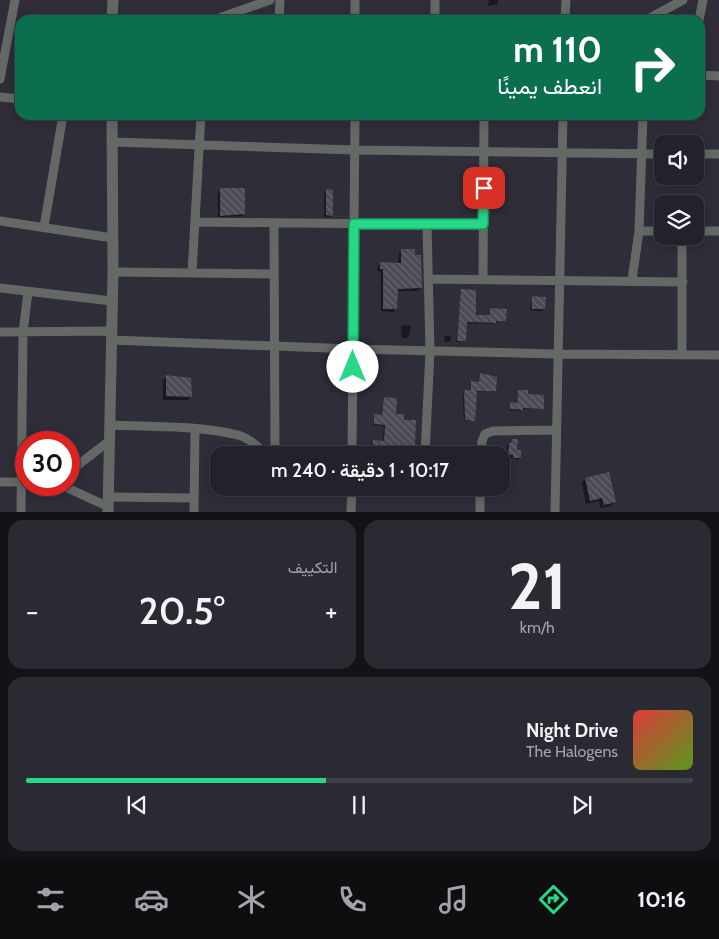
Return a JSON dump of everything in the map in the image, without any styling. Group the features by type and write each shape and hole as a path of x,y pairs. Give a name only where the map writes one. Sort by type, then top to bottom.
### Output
{"street":[{"path":"0,79 15,0"},
{"path":"112,15 113,0"},
{"path":"226,15 270,0"},
{"path":"279,15 280,0"},
{"path":"355,0 355,15"},
{"path":"435,0 435,15"},
{"path":"565,15 566,0"},
{"path":"657,15 683,0"},
{"path":"700,15 702,0"},
{"path":"705,75 719,76"},
{"path":"0,97 15,98"},
{"path":"44,227 62,120"},
{"path":"109,505 113,272 112,120"},
{"path":"192,273 201,120"},
{"path":"352,446 354,120"},
{"path":"483,279 484,120"},
{"path":"555,512 556,354 563,120"},
{"path":"632,280 639,231 640,154 643,120"},
{"path":"112,142 354,150 654,154"},
{"path":"704,154 719,154"},
{"path":"0,220 113,238"},
{"path":"195,222 483,224"},
{"path":"274,224 275,446"},
{"path":"425,446 430,351 427,224"},
{"path":"639,231 654,231"},
{"path":"704,231 719,231"},
{"path":"682,245 682,354"},
{"path":"113,272 274,274"},
{"path":"428,279 558,279 683,282"},
{"path":"0,288 112,301"},
{"path":"24,431 23,333 28,292"},
{"path":"0,332 111,336 353,350 719,355"},
{"path":"110,425 195,430 239,435 256,446"},
{"path":"194,512 195,430"},
{"path":"482,446 485,434 493,431 556,430"},
{"path":"80,464 110,441"},
{"path":"0,482 15,482"},
{"path":"80,493 109,505 194,498"},
{"path":"21,512 23,496"},
{"path":"351,512 352,496"},
{"path":"480,496 480,512"}],"building":[{"path":"220,188 245,188 245,214 220,216"},
{"path":"326,189 333,190 333,216 326,215"},
{"path":"401,249 415,249 415,255 421,255 422,288 398,289 397,309 383,309 383,269 380,269 380,262 401,263"},
{"path":"461,289 476,290 476,315 490,315 490,308 507,309 506,321 496,321 496,323 467,322 466,341 457,341"},
{"path":"532,296 546,297 545,309 532,309"},
{"path":"480,373 497,377 496,391 477,391 475,421 465,420 464,393 465,390 471,390 471,381 479,382"},
{"path":"166,375 191,378 192,397 166,396"},
{"path":"518,390 528,390 528,394 544,395 544,409 510,409 510,402 517,403"},
{"path":"384,397 397,398 396,414 404,414 404,420 416,420 415,445 373,446 373,440 384,441 385,425 374,424 374,414 382,415"},
{"path":"512,439 518,439 517,450 521,450 521,458 513,458 513,455 510,455 509,443 511,443"},
{"path":"609,472 616,502 604,505 602,498 590,501 585,478"}],"route":[{"path":"353,367 354,224 483,224 484,188"}]}
